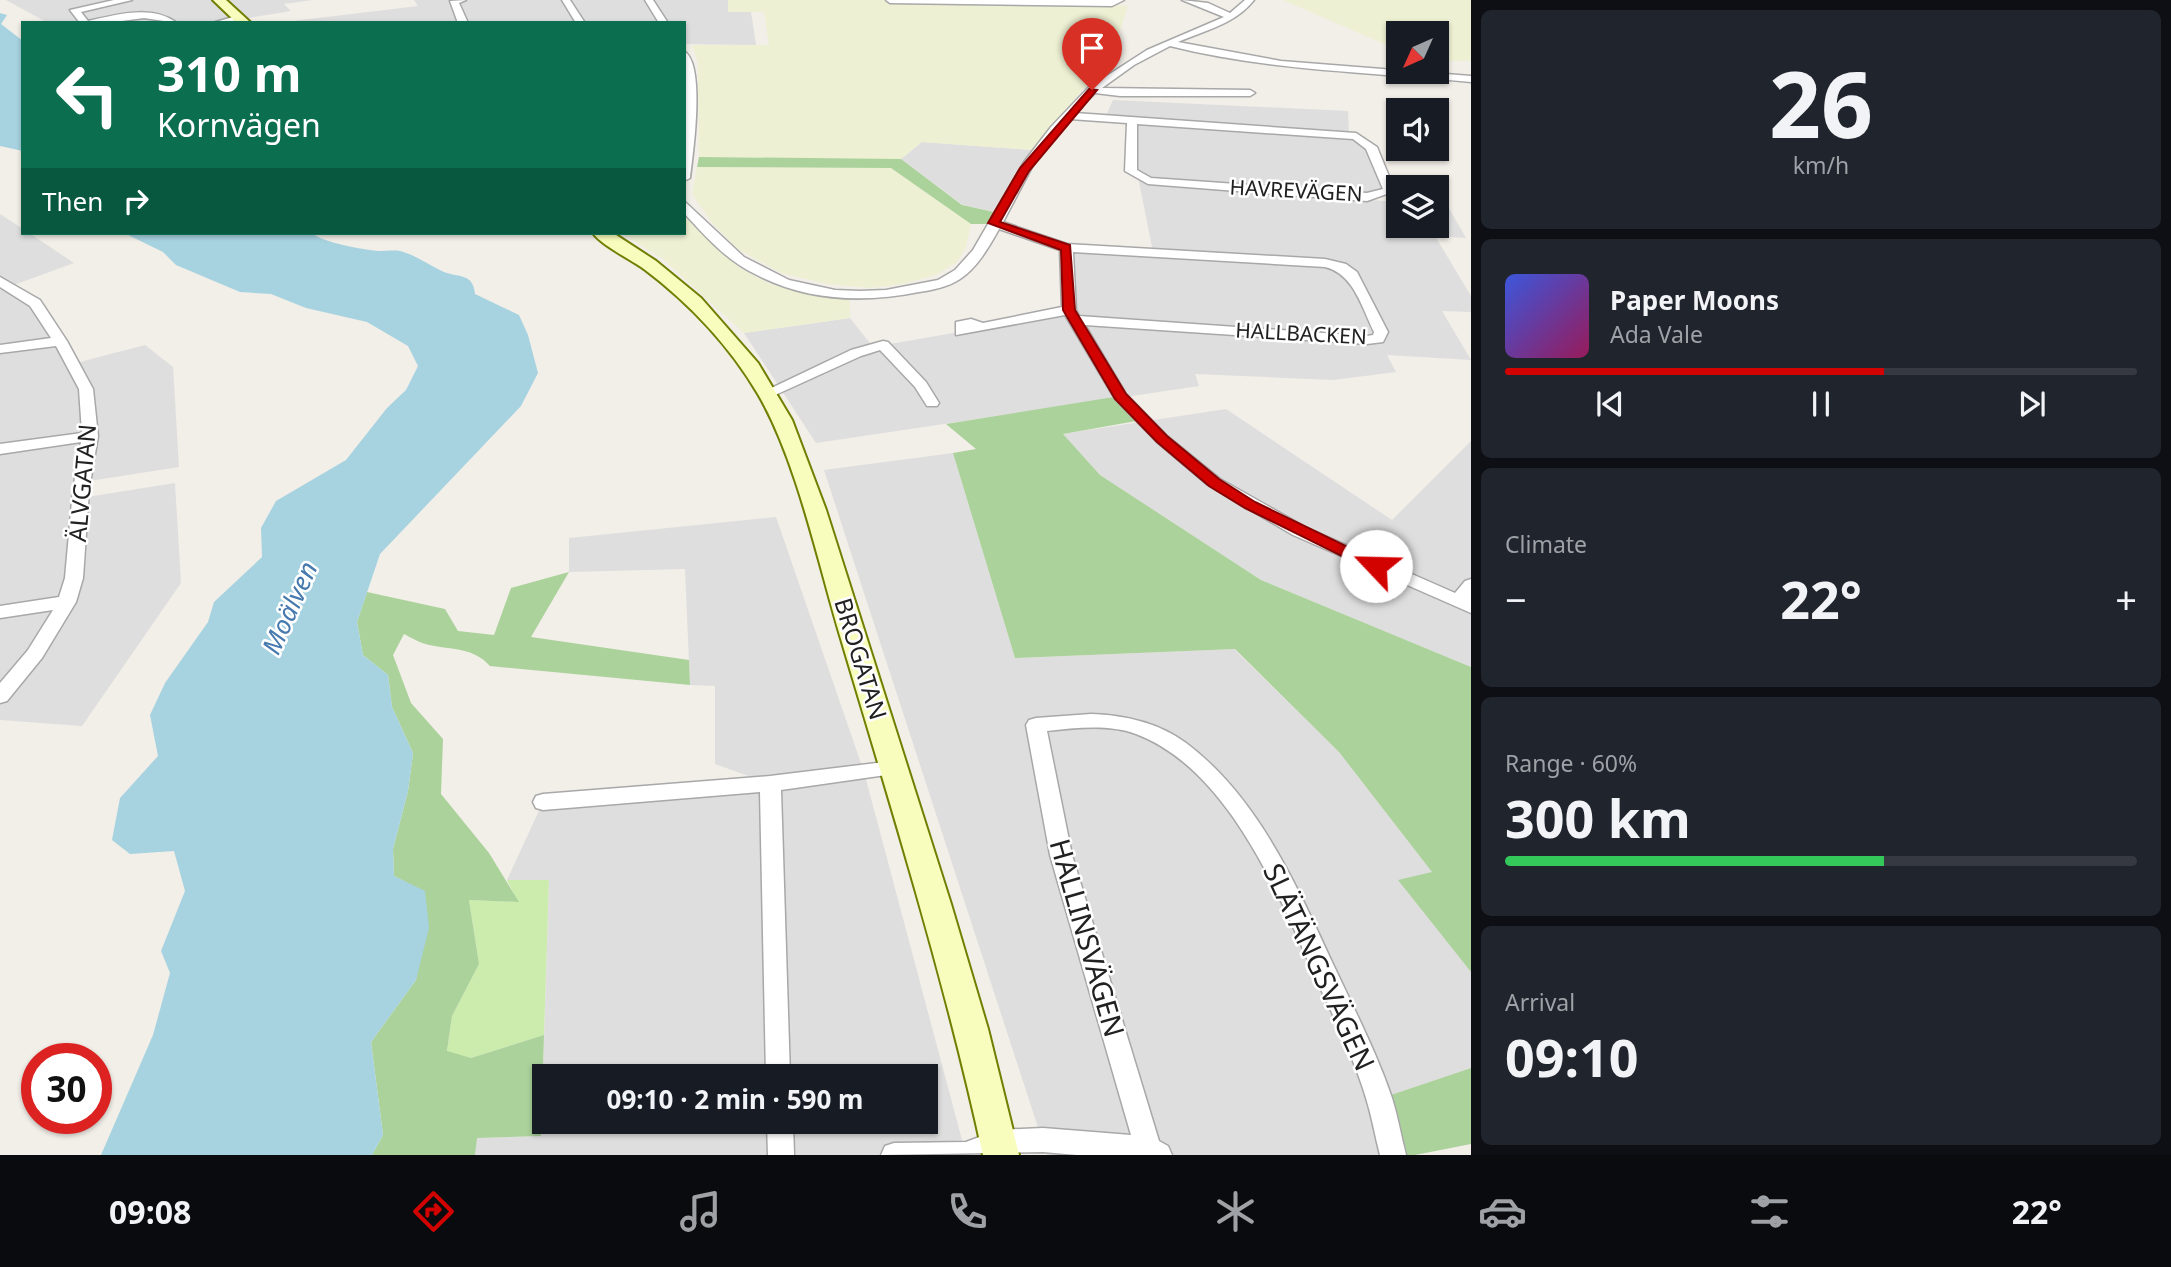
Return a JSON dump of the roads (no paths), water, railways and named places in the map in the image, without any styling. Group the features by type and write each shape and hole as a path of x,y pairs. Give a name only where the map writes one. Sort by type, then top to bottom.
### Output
{"main road":[{"path":"219,0 243,21"},
{"name":"BROGATAN","path":"604,235 650,263 691,297 725,334 768,393 798,461 943,926 1000,1149"}],"street":[{"path":"83,21 75,10 128,0"},
{"path":"566,0 580,21"},
{"path":"649,0 663,21"},
{"path":"890,0 1112,3 1121,0"},
{"path":"1186,0 1230,16"},
{"path":"686,207 721,246 774,278 807,289 849,295 895,293 933,285 959,275 978,251 1024,170 1092,90 1123,68 1230,16 1250,0"},
{"path":"458,1 463,21"},
{"path":"102,21 150,13 161,15 170,21"},
{"path":"1170,43 1227,56 1279,63 1471,79"},
{"path":"686,58 689,63 691,124 686,163"},
{"path":"1092,90 1120,93 1250,93"},
{"name":"HAVREVÄGEN","path":"1069,116 1132,123 1356,136 1371,147 1389,191 1367,197 1148,181 1131,171 1132,123"},
{"path":"994,223 1066,248 1072,315 1120,396 1162,439 1214,482 1299,531 1464,604 1471,585"},
{"name":"HALLBACKEN","path":"982,328 1072,315 1367,340 1378,338 1381,332 1352,275 1341,267 1325,263 1066,248"},
{"name":"ÄLVGATAN","path":"0,281 36,303 60,341 86,389 90,436 81,490 74,578 66,602 35,654 0,696"},
{"path":"0,349 60,341"},
{"path":"768,393 856,353 883,345 921,384 932,403"},
{"path":"0,449 90,436"},
{"path":"0,612 66,602"},
{"name":"SLÄTÄNGSVÄGEN","path":"1036,725 1092,719 1115,721 1147,730 1189,755 1218,785 1251,829 1292,898 1379,1098 1393,1155"},
{"name":"HALLINSVÄGEN","path":"1036,725 1061,855 1153,1152"},
{"path":"543,802 770,784 893,768"},
{"path":"770,784 778,1064"},
{"path":"780,1134 781,1155"},
{"path":"894,1155 966,1154 1044,1140 1153,1152"}],"water":[{"path":"0,13 7,15 1,24 21,39 21,151 0,146"},
{"name":"Moälven","path":"128,235 315,235 354,247 400,251 444,272 469,279 475,294 519,315 528,335 538,373 521,406 380,554 357,622 363,655 388,675 392,707 413,753 408,791 393,849 394,876 425,891 429,928 416,980 371,1042 383,1135 372,1155 101,1155 153,1035 170,973 161,951 185,891 174,851 130,854 112,840 120,798 158,756 150,715 165,683 208,622 214,602 262,557 261,528 276,501 346,460 387,408 406,390 418,366 408,346 367,322 306,308 271,294 240,292 176,265 163,252"}]}
